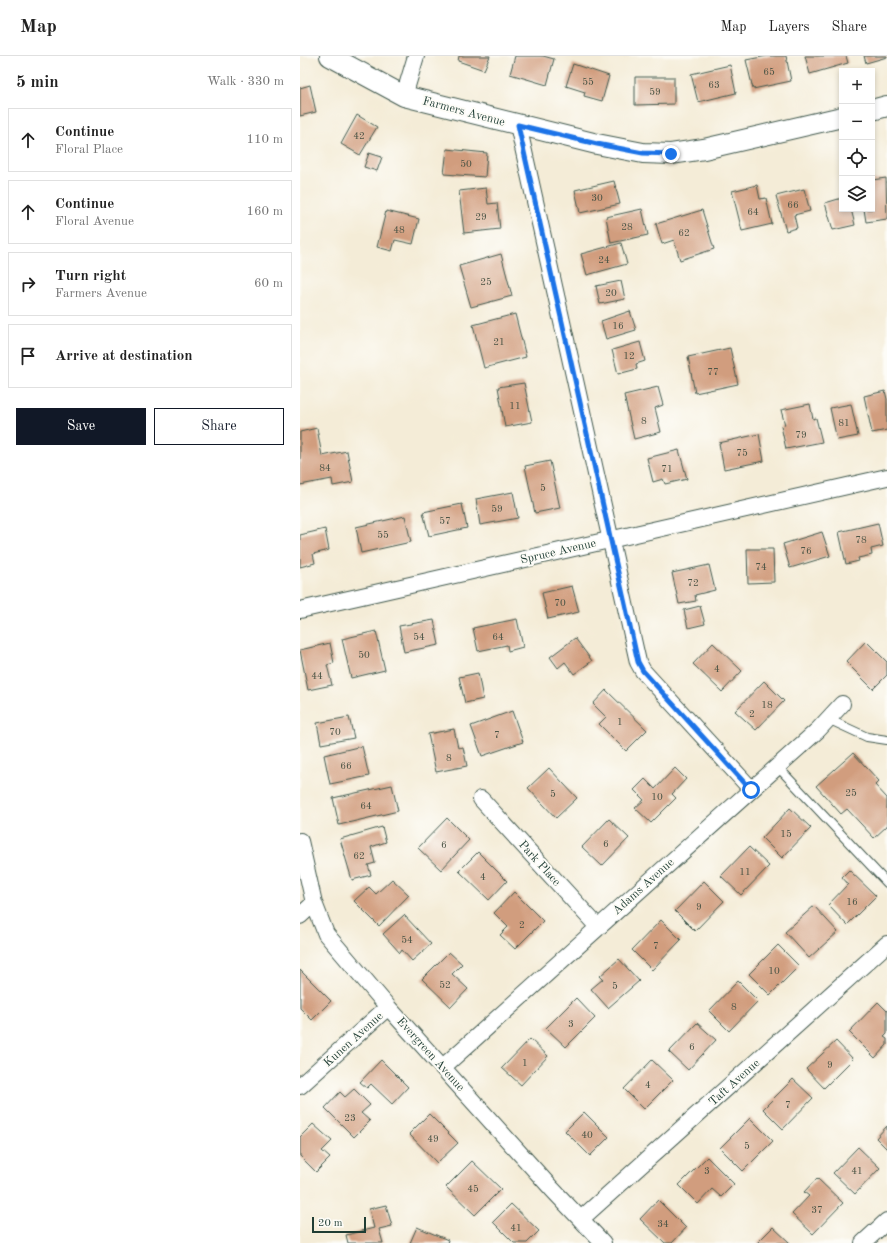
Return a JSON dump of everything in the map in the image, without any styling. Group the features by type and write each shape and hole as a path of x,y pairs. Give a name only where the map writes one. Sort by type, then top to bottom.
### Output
{"street":[{"name":"Farmers Avenue","path":"331,56 404,96 597,144 643,153 671,154 704,149 839,118"},
{"path":"404,96 416,56"},
{"path":"875,109 887,106"},
{"path":"518,125 638,662 643,671 751,790"},
{"name":"Spruce Avenue","path":"300,610 887,477"},
{"name":"Adams Avenue","path":"443,1067 818,730 842,704"},
{"name":"Park Place","path":"481,799 598,927"},
{"name":"Evergreen Avenue","path":"300,841 314,903 326,934 388,1007 552,1189 603,1243"},
{"path":"300,916 314,903"},
{"name":"Taft Avenue","path":"581,1219 887,944"},
{"name":"Kunen Avenue","path":"300,1086 388,1007"},
{"path":"863,1243 887,1221"}],"lane":[{"path":"828,719 867,737 887,740"},
{"path":"777,766 887,883"}],"building":[{"path":"459,56 490,56 484,70 458,61"},
{"path":"515,56 543,56 554,59 547,85 510,74"},
{"path":"767,56 786,56 791,81 753,89 746,60"},
{"path":"805,56 846,56 848,63 810,74"},
{"path":"864,56 887,56 887,57 866,63"},
{"path":"573,64 609,76 602,101 584,96 585,92 566,86"},
{"path":"730,65 736,93 698,102 691,74"},
{"path":"635,77 674,77 674,104 635,105"},
{"path":"310,85 316,112 300,116 300,88"},
{"path":"357,115 377,127 360,155 341,144"},
{"path":"447,149 487,153 485,177 444,174"},
{"path":"369,153 382,157 377,171 364,167"},
{"path":"886,178 887,219 866,222 864,212 875,212 875,180"},
{"path":"614,181 620,204 580,213 575,190"},
{"path":"757,185 760,199 766,198 772,224 742,231 732,191"},
{"path":"486,188 488,204 497,203 500,229 464,233 459,191"},
{"path":"804,189 810,211 794,215 797,228 786,231 776,196"},
{"path":"839,199 839,212 852,212 855,225 833,230 825,203"},
{"path":"642,209 648,235 611,243 606,217"},
{"path":"702,210 714,249 680,260 674,240 662,244 656,224"},
{"path":"386,211 419,219 413,244 395,240 392,251 377,247"},
{"path":"621,243 627,264 587,275 581,254"},
{"path":"501,254 512,296 471,307 459,266"},
{"path":"621,281 625,299 600,304 596,286"},
{"path":"630,311 636,330 606,339 601,321"},
{"path":"515,314 526,357 484,368 473,325"},
{"path":"640,342 645,361 636,364 637,369 618,374 612,350"},
{"path":"730,348 738,384 695,393 688,357"},
{"path":"524,383 532,422 505,427 498,387"},
{"path":"658,387 663,405 655,408 661,432 634,439 624,395"},
{"path":"885,391 887,399 887,430 872,433 864,396"},
{"path":"810,404 813,419 816,418 822,442 786,449 781,426 785,425 781,410"},
{"path":"851,404 858,436 837,440 830,408"},
{"path":"317,428 322,456 347,451 353,482 333,486 332,479 300,485 300,432"},
{"path":"759,434 764,461 724,469 719,443"},
{"path":"679,450 687,479 665,484 663,479 653,482 647,458"},
{"path":"550,461 560,508 535,513 525,466"},
{"path":"513,492 518,518 480,525 476,499"},
{"path":"462,504 467,528 429,536 423,512"},
{"path":"405,516 411,542 361,553 356,527"},
{"path":"878,523 883,546 871,549 872,555 858,558 859,561 846,564 839,532"},
{"path":"325,529 329,550 313,554 315,563 300,567 300,535"},
{"path":"822,532 830,556 790,568 783,544"},
{"path":"747,549 773,549 774,582 748,583"},
{"path":"709,565 715,590 695,595 696,601 679,604 672,573"},
{"path":"572,586 579,612 548,619 542,593"},
{"path":"700,606 705,624 688,628 684,610"},
{"path":"517,619 523,647 508,651 507,645 478,651 473,628"},
{"path":"434,620 439,645 404,652 399,626"},
{"path":"376,631 385,670 351,678 342,639"},
{"path":"575,638 592,661 574,674 565,662 558,668 550,657"},
{"path":"866,641 887,662 887,675 873,689 846,662"},
{"path":"330,643 334,663 327,665 332,685 308,690 300,650"},
{"path":"713,643 742,671 722,692 693,664"},
{"path":"478,673 483,699 465,703 459,677"},
{"path":"764,681 784,701 756,730 735,711"},
{"path":"606,690 647,730 626,751 599,724 606,717 593,704"},
{"path":"512,711 523,742 482,756 471,726"},
{"path":"349,717 354,738 321,744 317,723"},
{"path":"454,729 458,748 463,747 467,766 436,772 428,734"},
{"path":"362,746 369,776 330,784 324,755"},
{"path":"853,753 879,781 875,785 887,798 887,826 874,838 847,809 841,814 816,786"},
{"path":"549,768 577,798 556,818 528,788"},
{"path":"675,768 686,779 672,794 676,798 651,823 635,808 644,800 634,790 645,779 655,789"},
{"path":"392,785 398,811 339,825 333,798"},
{"path":"790,808 811,828 782,858 762,838"},
{"path":"447,818 469,840 441,870 418,848"},
{"path":"609,819 629,838 602,866 582,847"},
{"path":"382,827 386,842 371,847 375,863 368,865 371,875 352,880 340,839"},
{"path":"749,847 769,866 741,895 721,876"},
{"path":"478,852 507,881 489,900 459,871"},
{"path":"849,870 876,896 847,925 828,905 848,884 842,877"},
{"path":"392,879 409,895 379,926 354,901 369,887 376,894"},
{"path":"704,881 724,901 695,931 675,911"},
{"path":"514,892 543,921 515,949 500,935 508,927 494,913"},
{"path":"814,906 838,932 809,958 785,932"},
{"path":"404,915 431,944 412,961 402,950 400,953 383,934"},
{"path":"661,920 681,940 652,970 632,950"},
{"path":"778,945 799,966 770,995 749,974"},
{"path":"449,952 462,964 452,974 468,989 451,1007 422,979"},
{"path":"619,959 639,981 608,1008 591,989 603,979 600,976"},
{"path":"300,970 331,1001 312,1020 300,1008"},
{"path":"738,981 758,1001 729,1031 709,1011"},
{"path":"576,998 595,1018 566,1047 546,1028"},
{"path":"878,1002 887,1011 887,1034 884,1037 887,1039 887,1045 875,1058 849,1032"},
{"path":"697,1023 716,1040 688,1070 669,1052"},
{"path":"530,1039 548,1056 521,1085 502,1068"},
{"path":"836,1041 853,1059 824,1088 806,1069"},
{"path":"381,1060 408,1087 392,1104 371,1084 367,1088 360,1082"},
{"path":"652,1060 673,1080 644,1109 624,1089"},
{"path":"793,1079 813,1098 783,1129 763,1109"},
{"path":"354,1089 370,1105 361,1113 370,1121 354,1137 325,1108 340,1092 345,1097"},
{"path":"584,1112 609,1137 590,1156 565,1131"},
{"path":"429,1114 458,1143 437,1163 409,1134"},
{"path":"750,1118 773,1141 743,1171 720,1148"},
{"path":"313,1124 332,1141 322,1151 330,1158 316,1172 300,1156 300,1137"},
{"path":"887,1126 887,1149 876,1138"},
{"path":"858,1147 880,1168 855,1194 833,1173"},
{"path":"707,1157 734,1184 721,1197 712,1189 698,1204 679,1185"},
{"path":"472,1161 501,1189 475,1215 446,1187"},
{"path":"817,1178 843,1203 813,1234 792,1214 809,1196 804,1192"},
{"path":"658,1200 686,1228 672,1243 665,1243 640,1219"},
{"path":"511,1204 539,1231 527,1243 514,1243 493,1222"},
{"path":"386,1205 392,1226 379,1229 383,1243 348,1243 346,1235 374,1228 369,1209"},
{"path":"417,1227 448,1240 447,1243 410,1243"},
{"path":"773,1227 790,1243 757,1243"}],"route":[{"path":"671,154 643,153 597,144 518,125 638,662 643,671 751,790"}]}
